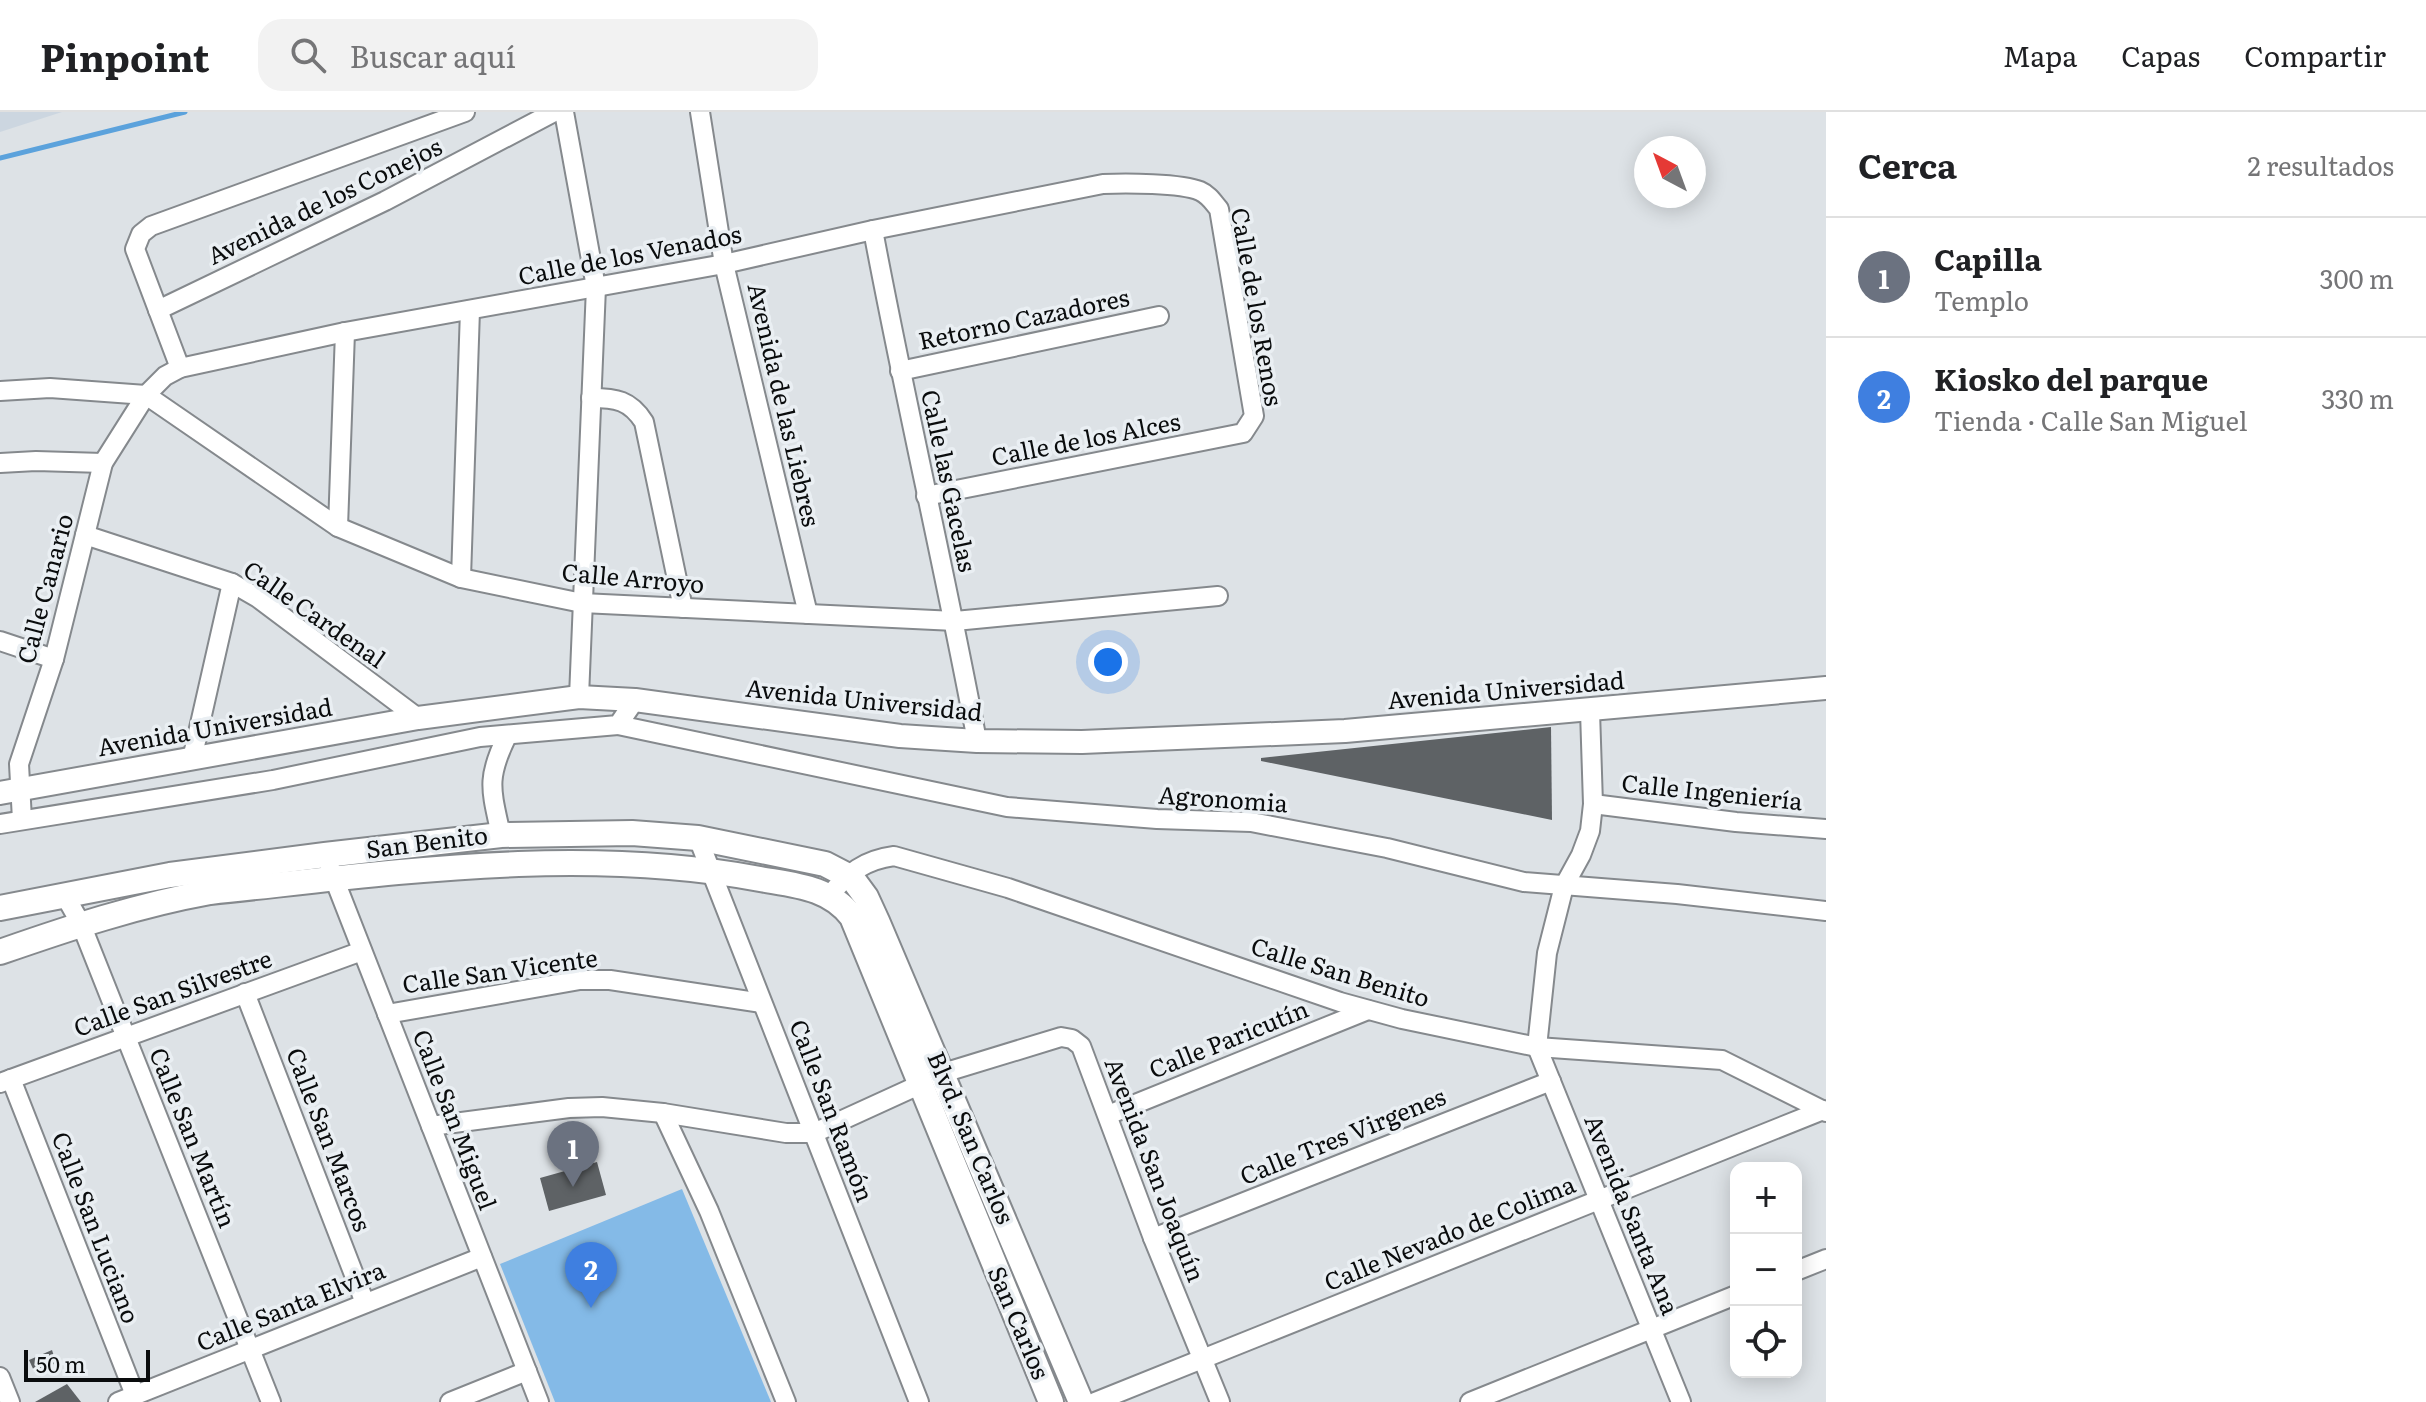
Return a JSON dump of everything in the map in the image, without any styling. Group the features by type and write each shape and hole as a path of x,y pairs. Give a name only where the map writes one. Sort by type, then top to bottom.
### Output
{"main road":[{"name":"San Benito","path":"0,908 170,875 501,835 632,833 698,838 804,858 850,876"},
{"name":"San Benito","path":"0,952 136,907 197,894 466,866 562,862 710,869 805,887 829,896"},
{"name":"Blvd. San Carlos","path":"850,876 866,897 1081,1402"},
{"name":"San Carlos","path":"829,896 852,917 1051,1402"}],"street":[{"path":"180,368 135,249 141,234 151,226 465,112"},
{"name":"Avenida de los Conejos","path":"158,310 385,201 554,112"},
{"path":"564,112 596,287 579,697"},
{"name":"Avenida de las Liebres","path":"700,112 724,264 808,614"},
{"name":"Calle de los Venados","path":"103,463 146,395 165,376 180,368 345,332 724,264 873,230 1103,184 1131,183 1199,190 1210,197"},
{"name":"Calle de los Renos","path":"1210,197 1219,209 1254,416 1250,425"},
{"name":"Calle las Gacelas","path":"873,230 977,741"},
{"path":"461,578 470,310"},
{"name":"Retorno Cazadores","path":"900,371 1159,316"},
{"path":"338,527 345,332"},
{"path":"0,391 50,388 146,395"},
{"name":"Calle Arroyo","path":"146,395 338,527 461,578 582,603 955,621 1218,596"},
{"path":"591,398 615,398 629,403 644,422 683,608"},
{"name":"Calle de los Alces","path":"926,496 1233,436 1243,433 1250,425"},
{"path":"0,463 103,463"},
{"name":"Calle Canario","path":"22,820 9,791 54,659 103,463"},
{"name":"Calle Cardenal","path":"85,535 232,583 258,598 418,718"},
{"path":"192,759 232,583"},
{"path":"0,641 54,659"},
{"name":"Avenida Universidad","path":"9,791 418,718 579,697 635,700 900,736 977,741 1082,742 1345,731 1826,688"},
{"path":"0,824 273,780 457,741 618,725 635,700"},
{"path":"1537,1047 1543,974 1564,886 1586,843 1593,804 1590,711"},
{"name":"Agronomia","path":"618,725 1007,807 1157,819 1251,822 1387,848 1524,882 1677,894 1826,911"},
{"path":"501,835 491,777 507,736"},
{"name":"Calle Ingeniería","path":"1593,804 1736,822 1826,829"},
{"name":"Calle San Ramón","path":"698,838 919,1402"},
{"name":"Calle San Miguel","path":"325,855 539,1402"},
{"name":"Calle San Benito","path":"850,876 870,861 894,856 1008,888 1368,1010 1537,1047 1722,1060 1825,1111"},
{"path":"829,896 850,876"},
{"name":"Calle San Martín","path":"64,894 81,924 271,1402"},
{"name":"Calle San Silvestre","path":"6,1081 362,951"},
{"name":"Calle San Vicente","path":"387,1014 580,980 610,980 762,1003"},
{"name":"Calle San Marcos","path":"245,993 365,1303"},
{"name":"Calle Paricutín","path":"1108,1115 1368,1010"},
{"name":"Avenida San Joaquín","path":"943,1073 1061,1037 1072,1039 1081,1046 1153,1238 1220,1402"},
{"name":"Avenida Santa Ana","path":"1537,1047 1681,1402"},
{"name":"Calle San Luciano","path":"6,1081 126,1398"},
{"name":"Calle Tres Virgenes","path":"1153,1238 1551,1081"},
{"path":"431,1126 569,1108 602,1107 663,1113 786,1133 814,1133 919,1085"},
{"name":"Calle Nevado de Colima","path":"1095,1402 1825,1111"},
{"path":"663,1113 709,1211 786,1402"},
{"name":"Calle Santa Elvira","path":"126,1398 482,1257"},
{"path":"1802,1269 1826,1259"},
{"path":"1470,1402 1730,1298"},
{"path":"450,1402 527,1371"},
{"path":"0,1377 10,1402"}],"shaded area":[{"path":"0,112 62,112 0,132"},
{"path":"682,1189 771,1402 555,1402 500,1264"}],"building":[{"path":"1551,727 1552,820 1261,761 1261,758"},
{"path":"597,1162 606,1195 549,1211 540,1178"},
{"path":"52,1350 56,1363 35,1373 29,1360"},
{"path":"67,1384 81,1402 35,1402"}],"waterway":[{"path":"0,158 185,112"}],"place":[{"name":"Capilla","path":"573,1187"},
{"name":"Kiosko del parque","path":"591,1308"}]}
